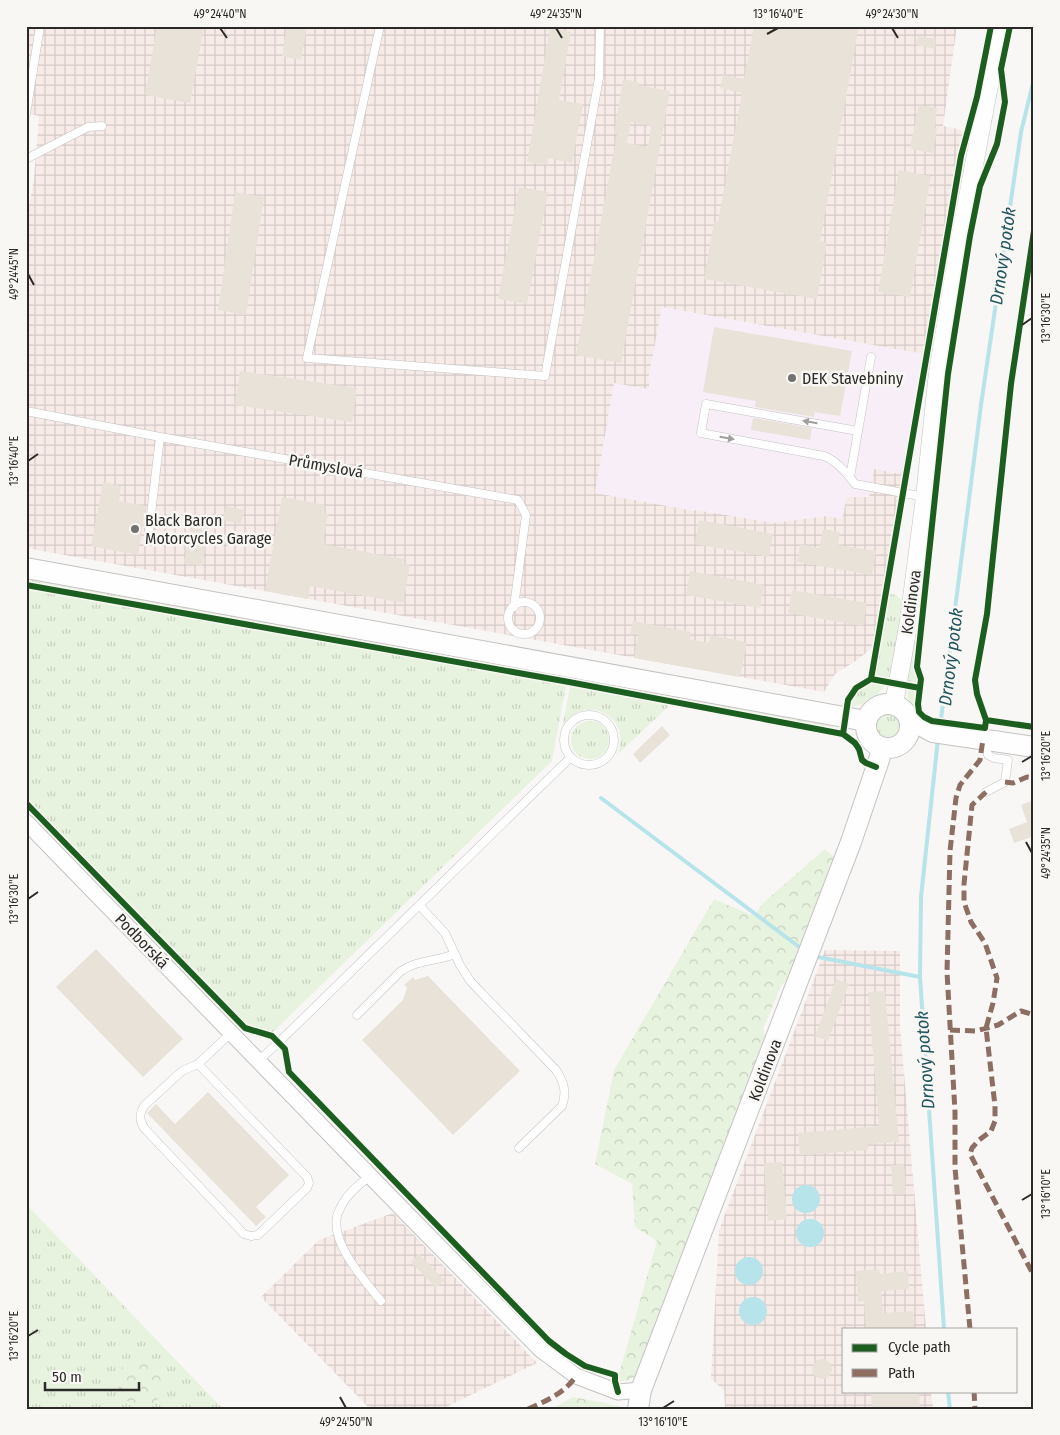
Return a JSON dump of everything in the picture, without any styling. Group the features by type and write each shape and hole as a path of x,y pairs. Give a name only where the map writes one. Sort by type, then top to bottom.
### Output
{"main road":[{"path":"26,568 866,721"},
{"path":"901,710 887,704 880,705 869,714 866,721 867,735 876,746 892,748 923,733 1034,747"},
{"name":"Koldinova","path":"901,710 910,727 923,733"},
{"name":"Koldinova","path":"640,1399 852,842 883,748"}],"street":[{"name":"Koldinova","path":"901,710 938,372 961,234 1001,26"},
{"name":"Podborská","path":"26,822 541,1350 576,1376 640,1399"}],"lane":[{"path":"26,114 40,26"},
{"path":"380,26 307,358 545,376 599,78 600,26"},
{"path":"26,159 88,127 102,126"},
{"path":"850,477 871,357"},
{"path":"858,431 706,404 701,433 832,458 855,484 925,497"},
{"name":"Průmyslová","path":"26,411 160,437 518,500 526,516 514,607"},
{"path":"148,531 160,437"},
{"path":"523,603 533,605 537,609 540,619 537,628 528,634 518,633 514,630 509,621 510,611 514,607 523,603"},
{"path":"592,715 607,723 612,730 614,738 613,747 603,760 595,764 586,764 578,762 571,757 566,750 564,741 569,725 575,719 592,715"},
{"path":"974,738 988,755 1008,760 1005,782 986,792"},
{"path":"258,1061 571,757"},
{"path":"419,905 445,933 460,965 471,982 556,1070 561,1078 565,1088 565,1098 562,1106 519,1148"},
{"path":"357,1015 408,966 456,954"},
{"path":"198,1064 307,1177 309,1183 301,1194 258,1235 244,1234 140,1123 141,1111 145,1105 182,1071 198,1064 231,1033"},
{"path":"370,1176 350,1193 343,1203 336,1217 337,1229 340,1242 347,1254 381,1301"}],"shaded area":[{"path":"26,26 957,26 943,126 967,131 958,165 924,354 662,307 648,380 650,381 648,389 614,383 595,493 774,523 826,516 842,519 847,497 869,497 874,469 894,473 900,472 904,465 872,648 835,674 824,692 26,548 26,223 34,178 39,116 26,113"},
{"path":"662,307 924,354 904,465 900,472 873,474 869,497 848,497 843,520 826,516 774,523 595,493 614,383 648,388"},
{"path":"825,950 900,951 900,1026 926,1328 842,1328 842,1392 931,1392 933,1409 725,1409 724,1390 711,1379 719,1230"},
{"path":"393,1213 537,1363 442,1409 370,1409 261,1297 319,1240"}],"green space":[{"path":"26,579 681,695 681,700 26,582"},
{"path":"26,588 566,685 552,761 272,1033 245,1024 26,799"},
{"path":"887,593 896,595 905,603 899,642 888,679 873,676"},
{"path":"918,614 920,614 914,662 917,681 912,684 908,683 908,674"},
{"path":"874,682 887,683 871,700 850,707 858,691"},
{"path":"570,687 671,704 617,755 621,741 619,729 613,720 604,713 593,710 582,711 571,717 562,728"},
{"path":"907,689 911,689 915,694 913,710 908,698"},
{"path":"689,697 823,723 835,727 688,702"},
{"path":"887,711 898,715 902,726 898,737 887,741 876,737 872,726 876,715"},
{"path":"590,721 603,727 609,740 603,753 590,759 577,753 571,740 577,727"},
{"path":"825,849 839,861 795,973 781,986 763,1029 767,1044 640,1373 629,1380 617,1381 657,1241 635,1227 632,1184 595,1164 614,1070 714,899 754,916 762,904"},
{"path":"26,1204 223,1409 147,1409 157,1401 126,1402 143,1409 26,1409"},
{"path":"143,1361 162,1377 162,1386 159,1397 153,1405 150,1408 141,1409 132,1405 121,1394 118,1382 119,1370 129,1362"},
{"path":"573,1397 620,1406 621,1409 552,1409"}],"water":[{"path":"806,1185 816,1189 820,1199 816,1209 806,1213 796,1209 792,1199 796,1189"},
{"path":"810,1219 820,1223 824,1233 820,1243 810,1247 800,1243 796,1233 800,1223"},
{"path":"749,1257 759,1261 763,1271 759,1281 749,1285 739,1281 735,1271 739,1261"},
{"path":"753,1297 763,1301 767,1311 763,1321 753,1325 743,1321 739,1311 743,1301"}],"building":[{"path":"157,26 204,26 190,103 145,95"},
{"path":"287,26 307,26 301,60 282,56"},
{"path":"754,26 859,26 820,241 827,242 817,299 704,279 714,222 718,222 742,93 720,88 723,75 744,79"},
{"path":"550,28 571,32 559,100 583,104 572,163 548,158 547,165 527,162"},
{"path":"918,36 936,39 935,49 916,45"},
{"path":"623,79 638,82 638,85 670,91 621,363 576,355 617,134 614,134","holes":["631,122 651,126 648,147 627,143"]},
{"path":"919,105 937,108 935,128 937,128 933,153 911,149"},
{"path":"899,170 931,176 910,297 878,292"},
{"path":"519,187 548,192 527,304 498,299"},
{"path":"235,192 264,197 246,315 218,310"},
{"path":"714,327 852,351 840,416 815,412 814,417 755,407 756,401 703,392"},
{"path":"240,371 357,388 352,422 235,405"},
{"path":"753,418 812,428 810,440 751,430"},
{"path":"103,482 121,486 119,501 146,506 138,555 91,546"},
{"path":"282,497 325,505 323,513 328,514 323,544 404,559 403,564 410,565 403,603 310,586 308,599 265,591"},
{"path":"226,506 244,510 241,524 223,520"},
{"path":"192,517 210,520 202,566 184,563"},
{"path":"699,520 773,534 769,557 695,544"},
{"path":"823,529 840,532 838,545 876,551 872,575 797,562 800,544 819,548"},
{"path":"690,571 764,585 760,608 686,595"},
{"path":"792,590 867,603 863,626 788,613"},
{"path":"633,621 691,632 690,639 709,643 710,635 747,642 740,677 634,658 638,635 630,634"},
{"path":"662,726 670,735 640,763 633,754"},
{"path":"1034,800 1034,838 1014,843 1009,829 1027,822 1021,805"},
{"path":"96,949 183,1039 143,1077 56,987"},
{"path":"428,976 520,1071 453,1135 362,1040 403,1000 407,988 404,985 413,977 415,980"},
{"path":"836,979 849,984 828,1041 815,1036"},
{"path":"885,991 899,1142 868,1144 868,1150 800,1155 798,1133 879,1126 868,992"},
{"path":"208,1092 289,1175 256,1207 266,1217 256,1226 147,1113 156,1104 175,1124"},
{"path":"782,1162 787,1219 768,1221 764,1163"},
{"path":"891,1165 904,1165 906,1194 893,1194"},
{"path":"419,1254 444,1280 436,1288 411,1262"},
{"path":"879,1269 880,1274 908,1271 909,1289 881,1291 883,1313 913,1311 914,1328 866,1328 864,1301 858,1302 856,1271"},
{"path":"822,1359 829,1362 832,1369 829,1376 822,1379 815,1376 812,1369 815,1362"},
{"path":"871,1392 919,1392 920,1409 872,1409"}],"waterway":[{"name":"Drnový potok","path":"940,727 981,405 1021,132 1034,79"},
{"name":"Drnový potok","path":"938,739 921,897 920,977 944,1328"},
{"path":"601,798 802,949"},
{"path":"818,957 920,977"},
{"name":"Drnový potok","path":"948,1392 950,1409"}],"marked path":[{"path":"970,1328 955,1168 955,1112 947,972 950,851 956,798 960,785 980,760 983,739"},
{"path":"1005,782 1013,783 1027,777 1034,778"},
{"path":"986,792 972,805 964,902 971,922 985,943 997,978 986,1028 995,1121 991,1131 979,1140 972,1148 970,1154 1034,1276"},
{"path":"950,1030 976,1031 998,1025 1021,1011 1034,1015"},
{"path":"528,1409 561,1392 576,1376"},
{"path":"974,1392 975,1409"}],"cycle path":[{"path":"871,679 961,156 977,97 991,26"},
{"path":"1010,26 1001,69 1005,102 997,144 980,186 948,374 917,667 921,679 918,704 919,712 932,721 985,728 986,720 1034,727"},
{"path":"986,720 977,694 975,680 987,614 1011,384 1034,231"},
{"path":"26,585 569,682 843,734 855,743 862,760 876,767"},
{"path":"843,734 848,700 856,688 871,679 920,688"},
{"path":"26,803 245,1028 272,1036 285,1049 289,1072 549,1341 585,1366 615,1375 618,1392"}],"place":[{"name":"DEK Stavebniny","path":"792,378"},
{"name":"Black Baron Motorcycles Garage","path":"135,529"}]}
